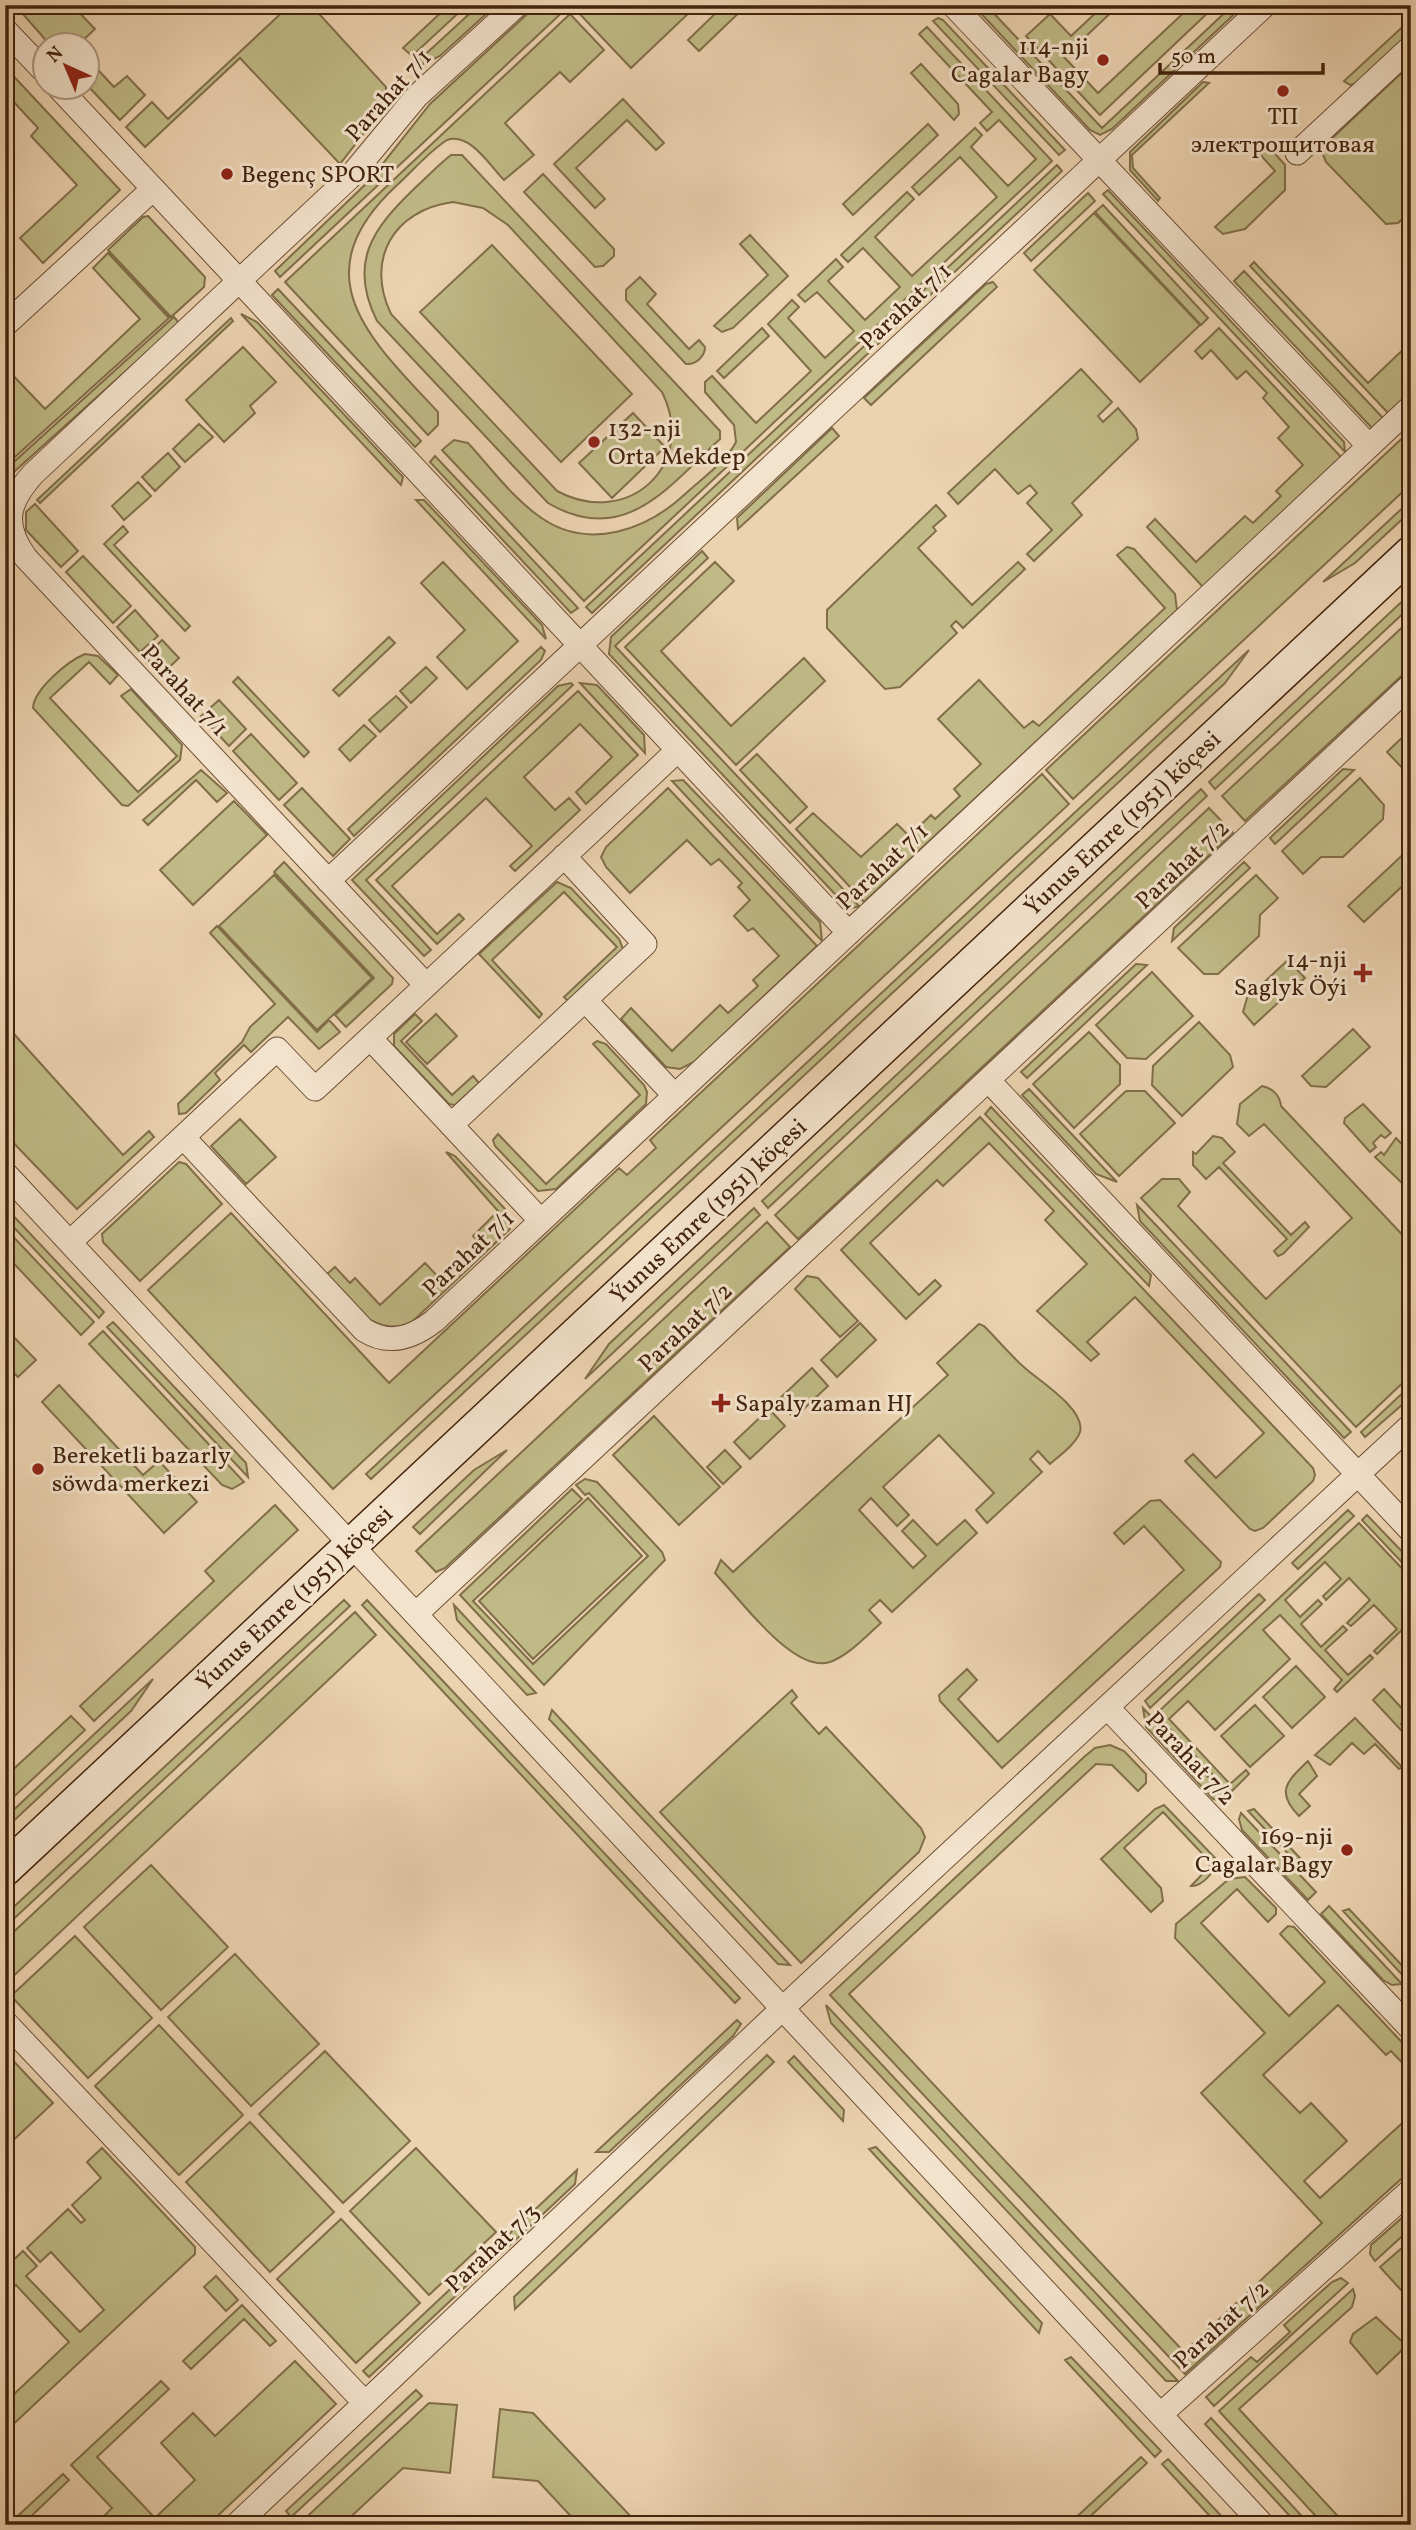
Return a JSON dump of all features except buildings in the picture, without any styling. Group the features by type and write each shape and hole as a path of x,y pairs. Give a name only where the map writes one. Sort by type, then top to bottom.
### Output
{"street":[{"name":"Parahat 7/1","path":"517,5 417,96 349,178 33,474 13,499 10,521 18,547 26,558 328,881 1265,5"},
{"path":"953,5 1369,446"},
{"path":"5,30 32,59"},
{"path":"1297,153 1411,47"},
{"name":"Parahat 7/1","path":"72,102 849,933"},
{"path":"5,325 153,188"},
{"name":"Parahat 7/1","path":"183,1137 357,1324 372,1335 391,1340 425,1328 1411,407"},
{"name":"Ýunus Emre (1951) köçesi","path":"5,1869 1411,552"},
{"name":"Parahat 7/2","path":"417,1613 1411,685"},
{"path":"70,1242 278,1049 315,1089 678,750"},
{"path":"451,1125 645,944 564,856"},
{"path":"328,881 426,985"},
{"path":"585,1000 674,1096"},
{"path":"369,1038 541,1221"},
{"path":"989,1081 1411,1531"},
{"path":"5,1173 1264,2525"},
{"name":"Parahat 7/2","path":"785,2009 1411,1425"},
{"name":"Parahat 7/2","path":"1107,1707 1411,2029"},
{"name":"Parahat 7/3","path":"236,2525 785,2009"},
{"path":"5,2022 365,2403"},
{"name":"Parahat 7/2","path":"1161,2414 1411,2190"}],"shaded area":[{"path":"15,5 72,5 95,29 92,32 39,32"},
{"path":"290,5 311,5 386,87 385,106 340,164 240,58 145,147 126,127 152,102 168,119"},
{"path":"449,5 467,5 412,56 403,48"},
{"path":"479,5 496,5 440,56 421,65 417,62"},
{"path":"537,5 570,5 280,277 275,271 369,181 430,104"},
{"path":"579,5 686,5 691,11 631,68 575,9"},
{"path":"724,5 747,5 699,51 688,40"},
{"path":"973,5 986,5 1102,128 1233,5 1244,5 1112,129 1100,135 1090,130"},
{"path":"1104,5 1119,5 1064,57 1098,93 1192,5 1216,5 1100,115 1026,36 1050,14 1071,36"},
{"path":"570,14 604,50 570,82 560,72 505,123 534,155 504,180 471,145 455,139 447,140 395,187 367,220 352,250 349,279 356,306 370,333 438,412 438,425 428,435 285,282"},
{"path":"938,18 943,20 1065,150 1059,155 933,21"},
{"path":"1411,19 1411,33 1358,83 1350,85 1344,81"},
{"path":"927,27 1052,161 584,601 442,450 454,440 468,443 532,511 561,528 580,533 617,532 653,518 705,477 726,457 736,442 734,425 705,392 705,382 712,376 756,423 811,371 768,324 792,300 799,307 788,318 825,358 854,331 817,292 805,302 798,295 836,259 843,267 828,281 865,320 900,287 863,248 848,262 841,255 907,192 914,199 875,237 912,276 997,197 960,157 919,195 912,187 975,128 982,135 971,147 1008,186 1036,159 999,120 987,131 980,123 992,112 919,34"},
{"path":"921,64 958,104 959,114 954,120 911,73"},
{"path":"1411,64 1411,211 1398,223 1386,224 1326,162 1322,152 1326,144"},
{"path":"5,67 32,96 32,102 38,102 120,190 43,263 20,238 77,185 31,136 38,128 12,100 5,104"},
{"path":"102,74 114,87 127,76 145,95 120,120 102,101"},
{"path":"1203,82 1209,83 1132,155 1133,168 1160,198 1158,201 1130,170 1130,152"},
{"path":"623,99 664,143 656,150 627,120 576,168 605,199 595,208 554,164"},
{"path":"928,124 938,135 853,215 843,204"},
{"path":"1263,140 1285,165 1285,190 1245,229 1223,234 1215,227 1275,171 1250,143"},
{"path":"451,155 462,155 720,431 720,439 682,476 643,506 622,515 600,519 575,515 548,503 377,321 365,282 365,264 369,248 376,233 400,203","holes":["453,202 483,208 508,225 662,392 671,419 671,444 663,465 650,483 631,496 608,502 583,501 557,491 391,314 381,275 383,257 400,227 414,215"]},
{"path":"1057,165 1062,171 592,613 586,607"},
{"path":"543,174 614,249 614,256 603,266 595,267 524,192"},
{"path":"1108,190 1344,442 1345,452 1103,194"},
{"path":"1088,193 1095,201 1031,261 1024,253"},
{"path":"1103,205 1208,318 1201,325 1095,212"},
{"path":"1094,213 1200,325 1140,382 1034,270"},
{"path":"148,216 205,277 204,287 171,317 108,250 143,217"},
{"path":"750,235 788,276 733,328 722,332 714,326 768,275 740,244"},
{"path":"492,245 632,394 561,462 420,312"},
{"path":"108,253 169,318 5,466 5,367 45,409 140,319 93,268"},
{"path":"1254,262 1368,383 1410,343 1411,392 1388,413 1250,266"},
{"path":"1244,271 1383,418 1372,428 1234,281"},
{"path":"640,277 656,294 647,304 689,349 699,340 705,347 699,359 686,364 626,300 626,290"},
{"path":"993,282 997,287 871,405 864,398 986,284"},
{"path":"278,289 421,441 415,447 272,295"},
{"path":"241,314 257,322 403,477 401,485"},
{"path":"174,317 179,323 5,480 5,470"},
{"path":"231,318 233,321 40,503 37,500"},
{"path":"762,328 769,336 724,378 717,371"},
{"path":"1219,328 1341,457 1203,587 1147,527 1155,519 1196,562 1245,516 1253,523 1281,496 1276,491 1303,465 1278,438 1289,427 1263,398 1267,393 1246,371 1237,379 1211,350 1202,359 1195,351"},
{"path":"243,347 276,382 250,406 255,413 224,442 186,400"},
{"path":"1081,369 1112,402 1098,416 1103,422 1118,408 1136,429 1138,439 1072,503 1082,515 1034,561 1027,554 1052,530 1027,503 1037,493 1030,485 1018,494 995,469 958,504 948,493"},
{"path":"633,413 665,447 612,498 579,463"},
{"path":"199,424 213,437 185,462 173,449"},
{"path":"832,428 839,436 738,529 737,518"},
{"path":"1411,430 1411,484 1073,799 1046,770"},
{"path":"168,453 180,467 155,491 142,477"},
{"path":"435,456 578,608 571,613 430,462"},
{"path":"138,482 151,496 124,520 112,506"},
{"path":"416,500 424,500 542,625 546,639"},
{"path":"1411,500 1411,511 1355,563 1323,582"},
{"path":"35,504 78,551 61,567 26,530 26,512"},
{"path":"936,505 946,516 933,527 936,531 918,548 972,605 1018,562 1025,569 963,628 956,621 951,626 957,633 900,687 885,689 827,628 827,610"},
{"path":"123,526 128,532 114,545 190,626 185,631 104,544"},
{"path":"1127,547 1134,549 1175,594 1177,610 864,902 796,829 813,813 861,857 897,824 909,836 931,815 935,819 960,796 954,789 981,764 938,719 979,680 1024,728 1033,721 1039,726 1165,608 1117,555"},
{"path":"702,551 708,558 615,646 859,906 849,909 609,654 611,637"},
{"path":"83,556 131,606 113,623 66,572"},
{"path":"443,562 518,641 467,689 437,657 465,630 421,583"},
{"path":"715,562 734,581 661,651 731,726 804,658 825,681 736,765 625,647"},
{"path":"1411,593 1411,606 1215,789 1209,782"},
{"path":"135,610 158,636 140,652 117,627"},
{"path":"1411,619 1411,667 1245,821 1222,796"},
{"path":"389,637 395,643 339,696 333,690"},
{"path":"162,640 179,658 162,674 145,657"},
{"path":"541,647 545,651 541,660 354,836 348,829"},
{"path":"1249,650 1225,683 371,1479 366,1474"},
{"path":"85,654 98,656 118,675 110,684 89,662 50,698 138,792 177,756 121,696 131,689 182,745 180,760 128,806 122,805 33,708 45,684"},
{"path":"426,667 437,678 411,703 400,691"},
{"path":"238,677 309,752 304,757 233,682"},
{"path":"571,683 573,685 366,880 431,950 424,956 352,880 558,686"},
{"path":"580,683 597,685 644,735 645,753"},
{"path":"578,691 638,755 586,804 576,792 612,757 580,724 524,777 555,810 569,798 580,810 515,871 510,866 532,846 486,798 392,886 437,934 459,914 464,919 437,944 376,880"},
{"path":"396,696 407,707 380,732 369,720"},
{"path":"219,700 246,729 229,746 201,716"},
{"path":"364,725 376,736 350,761 339,749"},
{"path":"1411,729 1411,777 1387,752"},
{"path":"251,734 297,783 279,800 233,751"},
{"path":"757,754 807,807 790,823 740,770"},
{"path":"1343,769 1354,770 1275,844 1270,838"},
{"path":"201,770 227,793 217,802 196,780 148,825 143,820"},
{"path":"1042,774 1069,804 333,1489 148,1290 231,1213 389,1383 619,1168 627,1175 656,1148 650,1140"},
{"path":"1360,778 1384,805 1383,819 1343,857 1321,857 1303,874 1282,851"},
{"path":"683,780 820,922 822,941 672,781"},
{"path":"302,788 350,839 333,856 284,805"},
{"path":"668,788 817,946 694,1062 680,1069 666,1067 621,1019 631,1008 672,1051 720,1005 728,1013 758,986 753,980 779,956 753,928 748,931 734,916 750,900 738,887 742,883 719,859 711,865 687,840 630,893 606,867 601,857 606,847"},
{"path":"1201,789 1207,796 768,1208 762,1201"},
{"path":"234,801 267,835 193,905 160,870"},
{"path":"1209,808 1233,833 798,1239 775,1215"},
{"path":"1411,847 1411,878 1364,922 1348,906"},
{"path":"284,862 393,978 392,984 346,1027 335,1015 374,978 274,872"},
{"path":"1244,862 1250,868 1172,941 1174,928"},
{"path":"274,875 372,978 317,1030 219,926"},
{"path":"1256,875 1278,898 1260,915 1259,936 1218,974 1204,974 1178,948"},
{"path":"557,882 571,888 619,939 623,949 569,1002 564,997 617,947 564,892 492,960 542,1014 539,1018 479,954"},
{"path":"217,926 317,1032 329,1020 340,1032 319,1049 288,1017 251,1052 244,1045 215,1073 220,1080 186,1113 179,1114 178,1104 242,1042 250,1027 275,1004 210,933"},
{"path":"1288,960 1305,978 1254,1025 1243,1012 1247,998"},
{"path":"1136,964 1147,965 1027,1078 1021,1072"},
{"path":"1152,972 1193,1016 1146,1059 1127,1058 1096,1025"},
{"path":"415,1014 422,1021 401,1041 452,1095 473,1076 479,1083 455,1105 449,1104 394,1046 394,1034"},
{"path":"436,1014 457,1036 427,1064 406,1042"},
{"path":"1199,1022 1230,1055 1233,1067 1182,1116 1152,1085 1153,1066"},
{"path":"5,1024 123,1155 149,1131 154,1137 77,1209 5,1134"},
{"path":"1353,1029 1370,1047 1326,1087 1311,1086 1302,1076"},
{"path":"1089,1032 1120,1065 1120,1084 1074,1128 1033,1084"},
{"path":"597,1041 606,1044 644,1085 647,1092 646,1104 556,1189 538,1191 495,1146 493,1140 498,1134 546,1184 640,1095 593,1044"},
{"path":"1262,1086 1275,1093 1281,1106 1411,1244 1411,1375 1356,1427 1141,1198 1162,1179 1179,1179 1190,1192 1178,1206 1266,1299 1352,1218 1264,1124 1249,1136 1237,1124 1240,1104"},
{"path":"1029,1089 1117,1182 1096,1174 1022,1095"},
{"path":"1126,1091 1145,1091 1175,1123 1119,1176 1080,1134"},
{"path":"1363,1104 1391,1133 1385,1138 1381,1135 1373,1143 1376,1147 1370,1152 1344,1123 1345,1118"},
{"path":"991,1107 1151,1275 1149,1286 985,1114"},
{"path":"980,1117 1313,1468 1313,1481 1263,1528 1255,1531 1250,1529 1185,1461 1193,1454 1216,1478 1264,1433 1135,1297 1087,1342 1099,1354 1091,1361 1037,1311 1087,1264 1045,1220 1054,1211 989,1143 943,1186 937,1180 870,1243 919,1295 935,1280 941,1286 906,1319 841,1250"},
{"path":"240,1119 276,1157 246,1184 211,1146"},
{"path":"1213,1136 1222,1138 1235,1152 1223,1163 1291,1235 1305,1222 1309,1227 1283,1254 1278,1256 1274,1251 1287,1239 1219,1167 1206,1179 1193,1165 1193,1152 1196,1154"},
{"path":"1396,1138 1411,1154 1411,1182 1405,1186 1375,1157 1381,1152 1384,1155"},
{"path":"446,1152 455,1156 507,1211 510,1229 411,1323 394,1326 379,1324 369,1319 327,1274 335,1267 350,1283 355,1278 380,1305 425,1263 442,1281 481,1245 473,1236 498,1211"},
{"path":"179,1162 186,1164 222,1204 140,1281 103,1242 102,1234"},
{"path":"1137,1205 1351,1432 1344,1438 1140,1221"},
{"path":"5,1207 104,1312 99,1318 5,1218"},
{"path":"754,1208 760,1215 585,1379 609,1344"},
{"path":"767,1222 790,1247 445,1568 436,1572 416,1551"},
{"path":"5,1228 94,1322 81,1335 5,1254"},
{"path":"807,1276 818,1278 858,1321 840,1337 795,1289"},
{"path":"113,1322 246,1463 248,1477 107,1327"},
{"path":"860,1323 876,1340 837,1377 821,1360"},
{"path":"979,1324 1069,1406 1080,1423 1078,1436 1067,1450 1050,1464 1038,1451 1030,1459 1042,1472 987,1523 976,1510 994,1493 939,1435 883,1487 909,1515 897,1526 871,1498 859,1510 913,1568 926,1556 902,1531 913,1520 937,1545 965,1520 977,1533 892,1612 880,1600 869,1610 881,1623 844,1655 830,1662 816,1663 801,1658 771,1635 715,1573 721,1560 733,1572 948,1375 937,1363"},
{"path":"5,1328 36,1360 18,1377 5,1364"},
{"path":"103,1331 244,1482 232,1489 222,1485 89,1344"},
{"path":"812,1368 828,1386 794,1418 778,1400"},
{"path":"59,1385 143,1475 159,1461 197,1502 164,1533 42,1402"},
{"path":"1411,1385 1411,1397 1365,1437 1361,1432"},
{"path":"769,1409 785,1426 750,1459 734,1442"},
{"path":"654,1416 720,1487 679,1525 613,1455"},
{"path":"507,1450 420,1534 413,1527 474,1470"},
{"path":"725,1450 741,1467 723,1484 707,1467"},
{"path":"585,1479 597,1482 662,1552 665,1560 544,1685 460,1595 572,1489 582,1499 473,1601 533,1664 648,1556 589,1493 585,1495 576,1485"},
{"path":"588,1498 642,1556 533,1659 479,1601"},
{"path":"1160,1500 1221,1562 1220,1567 1002,1768 940,1701 939,1695 967,1669 977,1680 958,1699 998,1742 1184,1570 1144,1526 1124,1544 1114,1533 1150,1501"},
{"path":"275,1505 298,1530 94,1721 80,1706 214,1581 205,1571"},
{"path":"1348,1510 1354,1516 1298,1569 1292,1563"},
{"path":"1367,1515 1411,1561 1411,1572 1362,1520"},
{"path":"1359,1523 1411,1578 1411,1604 1403,1611 1409,1623 1377,1654 1374,1651 1397,1629 1374,1605 1351,1626 1347,1623 1370,1600 1349,1578 1326,1600 1323,1596 1341,1579 1325,1562 1285,1600 1300,1617 1318,1600 1322,1604 1301,1624 1321,1647 1343,1626 1347,1630 1325,1650 1348,1675 1370,1655 1373,1658 1337,1692 1334,1689 1342,1680 1280,1615 1263,1630 1290,1659 1215,1730 1188,1701 1169,1719 1230,1784 1246,1770 1249,1774 1230,1793 1156,1714"},
{"path":"1259,1594 1265,1600 1150,1708 1145,1701"},
{"path":"344,1600 350,1606 5,1927 5,1915"},
{"path":"367,1600 740,1998 735,2003 362,1605"},
{"path":"454,1605 536,1693 527,1695 457,1620"},
{"path":"355,1612 376,1635 5,1984 5,1940"},
{"path":"1296,1666 1325,1697 1292,1728 1263,1697"},
{"path":"153,1679 131,1711 5,1829 5,1818"},
{"path":"1384,1689 1409,1716 1401,1724 1411,1734 1411,1741 1373,1700"},
{"path":"792,1690 797,1697 791,1703 819,1734 826,1727 921,1828 925,1837 919,1852 801,1963 660,1812"},
{"path":"1255,1705 1284,1736 1250,1767 1221,1736"},
{"path":"1143,1708 1228,1798 1219,1801 1213,1799 1146,1727"},
{"path":"552,1710 790,1965 778,1964 549,1719"},
{"path":"71,1716 85,1730 5,1805 5,1777"},
{"path":"1355,1718 1402,1767 1399,1769 1375,1744 1364,1754 1352,1743 1330,1765 1315,1755"},
{"path":"1110,1745 1124,1751 1146,1774 1146,1783 1138,1791 1112,1765 1096,1764 849,1994 1184,2352 1322,2223 1201,2093 1265,2033 1175,1938 1176,1924 1229,1879 1245,1877 1276,1908 1276,1914 1268,1922 1237,1889 1201,1923 1289,2016 1325,1982 1280,1934 1288,1926 1294,1927 1411,2052 1411,2072 1391,2051 1386,2055 1338,2005 1263,2075 1300,2113 1311,2103 1347,2141 1304,2181 1320,2198 1411,2115 1411,2170 1185,2374 830,1995 1084,1757 1095,1748"},
{"path":"1308,1761 1317,1776 1299,1794 1310,1806 1299,1816 1287,1800 1286,1793 1294,1775"},
{"path":"1164,1805 1218,1861 1208,1878 1191,1886 1212,1864 1163,1812 1124,1848 1161,1888 1163,1901 1151,1912 1101,1859 1155,1809"},
{"path":"1254,1809 1314,1873 1312,1879 1248,1811"},
{"path":"1241,1813 1316,1892 1308,1900 1242,1830 1239,1819"},
{"path":"151,1865 228,1947 161,2010 84,1927"},
{"path":"1329,1906 1402,1984 1392,1985 1383,1980 1321,1914"},
{"path":"1349,1909 1409,1973 1406,1979 1343,1911"},
{"path":"75,1936 152,2018 88,2078 11,1996"},
{"path":"235,1954 319,2044 251,2106 168,2017"},
{"path":"826,2005 1178,2381 1166,2381 831,2023"},
{"path":"737,2020 741,2024 733,2036 609,2152 596,2152"},
{"path":"159,2025 243,2115 179,2175 95,2086"},
{"path":"325,2051 410,2141 343,2203 259,2114"},
{"path":"5,2052 53,2103 5,2148"},
{"path":"767,2055 774,2062 515,2309 514,2297"},
{"path":"794,2056 844,2110 843,2121 788,2062"},
{"path":"250,2122 334,2212 270,2272 186,2182"},
{"path":"876,2147 1042,2323 1039,2333 869,2149"},
{"path":"102,2148 195,2247 195,2254 5,2432 5,2391 11,2397 69,2342 16,2285 5,2295 5,2268 23,2251 37,2266 26,2276 80,2332 104,2310 51,2252 40,2262 27,2248 68,2209 81,2223 85,2220 72,2205 101,2178 87,2162"},
{"path":"416,2148 496,2232 429,2295 350,2211"},
{"path":"577,2170 575,2184 369,2377 363,2371"},
{"path":"1411,2210 1411,2228 1375,2261 1370,2254 1371,2245"},
{"path":"341,2219 420,2303 356,2363 277,2279"},
{"path":"1411,2240 1411,2301 1380,2267"},
{"path":"216,2276 238,2300 226,2311 204,2287"},
{"path":"1341,2278 1348,2283 1214,2406 1206,2397 1251,2357 1257,2362 1290,2332 1284,2325 1332,2282"},
{"path":"1353,2289 1355,2296 1352,2307 1239,2409 1346,2525 1324,2525 1219,2411"},
{"path":"242,2305 276,2341 270,2346 244,2319 191,2369 183,2361"},
{"path":"1376,2317 1411,2350 1411,2359 1402,2350 1377,2374 1350,2342 1353,2334"},
{"path":"1071,2357 1161,2451 1155,2457 1065,2360"},
{"path":"295,2361 336,2404 208,2525 95,2525 112,2508 71,2465 161,2381 169,2389 97,2457 155,2518 195,2480 161,2443 193,2413 215,2436"},
{"path":"416,2390 422,2396 291,2517 286,2511"},
{"path":"429,2403 457,2405 450,2473 403,2468 342,2525 298,2525"},
{"path":"500,2409 533,2413 634,2520 628,2525 579,2525 538,2481 493,2477"},
{"path":"1211,2418 1310,2525 1298,2525 1205,2424"},
{"path":"1141,2457 1147,2463 1081,2525 1068,2525"},
{"path":"1168,2459 1227,2525 1218,2525 1162,2464"},
{"path":"63,2474 69,2480 22,2525 8,2525"}],"place":[{"name":"114-nji Cagalar Bagy","path":"1103,60"},
{"name":"ТП электрощитовая","path":"1283,91"},
{"name":"Begenç SPORT","path":"227,174"},
{"name":"132-nji Orta Mekdep","path":"594,442"},
{"name":"14-nji Saglyk Öýi","path":"1363,973"},
{"name":"Sapaly zaman HJ","path":"721,1403"},
{"name":"Bereketli bazarly söwda merkezi","path":"38,1469"},
{"name":"169-nji Cagalar Bagy","path":"1347,1850"}]}
